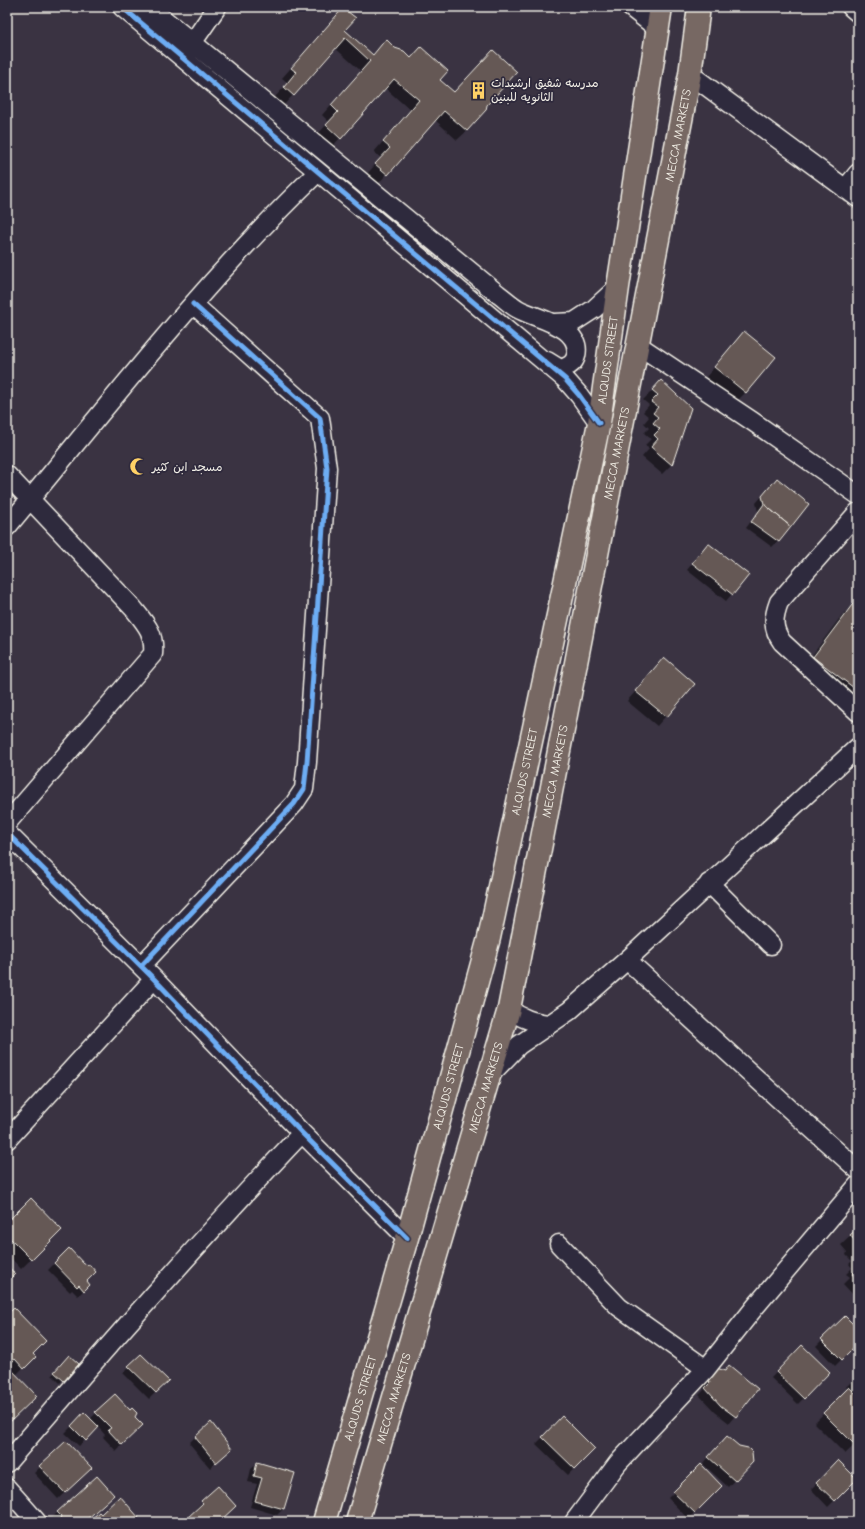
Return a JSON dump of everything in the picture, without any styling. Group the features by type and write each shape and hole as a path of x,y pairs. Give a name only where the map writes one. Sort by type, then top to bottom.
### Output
{"main road":[{"name":"ALQUDS STREET","path":"324,1522 407,1238 489,938 599,423 618,287 661,7"},
{"name":"MECCA MARKETS","path":"357,1522 509,1009 690,74 699,7"}],"street":[{"path":"122,7 187,50 517,308 533,316 555,323 570,334 577,348 576,357 572,364 567,367 560,368 541,358"},
{"path":"149,7 187,50 318,172 565,379 579,395 599,423"},
{"path":"187,50 217,7"},
{"path":"630,7 658,29"},
{"path":"851,7 858,13"},
{"path":"690,74 852,194 858,173"},
{"path":"7,527 109,402 192,304 261,229 318,172"},
{"path":"555,323 574,322 594,309 618,287"},
{"path":"141,966 294,804 304,789 307,762 327,468 320,418 192,304"},
{"path":"638,345 752,421 858,495"},
{"path":"7,475 133,608 151,632 154,643 153,654 7,823"},
{"path":"858,512 780,602 775,614 774,623 776,634 782,642 858,712"},
{"path":"489,1076 519,1045 569,1011 627,960 858,747"},
{"path":"7,833 154,979 302,1133 407,1238"},
{"path":"709,883 771,945"},
{"path":"627,960 792,1112 858,1170"},
{"path":"7,1140 154,979"},
{"path":"509,1009 530,1022 548,1024"},
{"path":"7,1463 230,1208 302,1133"},
{"path":"574,1522 618,1463 706,1369 755,1307 858,1185"},
{"path":"559,1244 619,1308 706,1369"},
{"path":"7,1488 37,1522"}],"building":[{"name":"مدرسه شفيق ارشيدات الثانويه للبنين","path":"343,8 356,18 345,30 373,55 386,39 395,48 404,51 411,58 421,47 448,71 440,80 454,92 493,50 517,72 487,105 486,110 467,131 444,111 388,175 375,164 390,148 383,142 419,100 394,79 341,139 326,125 338,112 331,105 370,61 345,38 294,96 284,87 296,72 291,68"},
{"path":"744,331 776,357 746,393 714,367"},
{"path":"661,380 691,408 672,465 651,447 658,439 654,435 660,429 653,423 658,417 653,413 658,407 651,402 658,395 652,390"},
{"path":"777,478 809,504 791,527 764,504 762,496"},
{"path":"764,504 791,527 779,542 751,522"},
{"path":"708,543 749,575 733,595 692,563"},
{"path":"855,601 858,604 858,691 813,657"},
{"path":"664,657 695,684 667,717 635,691"},
{"path":"31,1198 62,1230 32,1260 7,1235 7,1222"},
{"path":"858,1228 858,1248 855,1245 856,1242 850,1235"},
{"path":"69,1248 84,1264 90,1265 96,1272 87,1281 90,1285 84,1291 79,1285 77,1287 54,1263"},
{"path":"7,1265 15,1274 7,1282"},
{"path":"858,1268 858,1281 852,1274"},
{"path":"14,1308 46,1341 33,1354 36,1357 24,1369 15,1359 11,1363 7,1359 7,1315"},
{"path":"845,1316 858,1329 858,1344 842,1360 821,1339"},
{"path":"802,1345 830,1372 804,1399 776,1372"},
{"path":"141,1354 169,1381 156,1393 128,1366"},
{"path":"69,1355 79,1364 64,1381 54,1372"},
{"path":"729,1365 758,1389 736,1417 721,1406 705,1388 710,1383 708,1377 717,1368 725,1371"},
{"path":"9,1367 37,1396 8,1424 7,1369"},
{"path":"849,1387 858,1396 858,1443 855,1445 823,1413"},
{"path":"115,1394 130,1410 132,1408 137,1413 135,1417 143,1425 122,1445 108,1430 111,1428 95,1412"},
{"path":"84,1412 99,1427 86,1441 71,1426"},
{"path":"562,1416 595,1449 575,1469 542,1437"},
{"path":"211,1422 232,1449 216,1463 195,1437"},
{"path":"727,1436 739,1446 748,1448 752,1452 753,1462 735,1481 708,1457"},
{"path":"66,1441 92,1468 65,1493 39,1466"},
{"path":"838,1460 857,1479 835,1501 816,1483"},
{"path":"257,1462 295,1473 284,1509 255,1501 262,1478 254,1476"},
{"path":"701,1464 722,1486 695,1513 673,1492"},
{"path":"97,1476 114,1495 84,1522 63,1522 60,1518 61,1516 57,1512"},
{"path":"218,1486 236,1506 219,1522 189,1522 186,1519 203,1503 201,1501"},
{"path":"120,1496 139,1518 134,1522 88,1522 99,1512 101,1514"}],"cycle path":[{"path":"122,7 565,379 579,395 599,423"},
{"path":"141,966 294,804 304,789 307,762 327,468 320,418 193,304"},
{"path":"7,833 154,979 302,1133 407,1238"}],"place":[{"name":"مدرسه شفيق ارشيدات الثانويه للبنين","path":"478,90"},
{"name":"مسجد ابن كثير","path":"139,467"}]}
